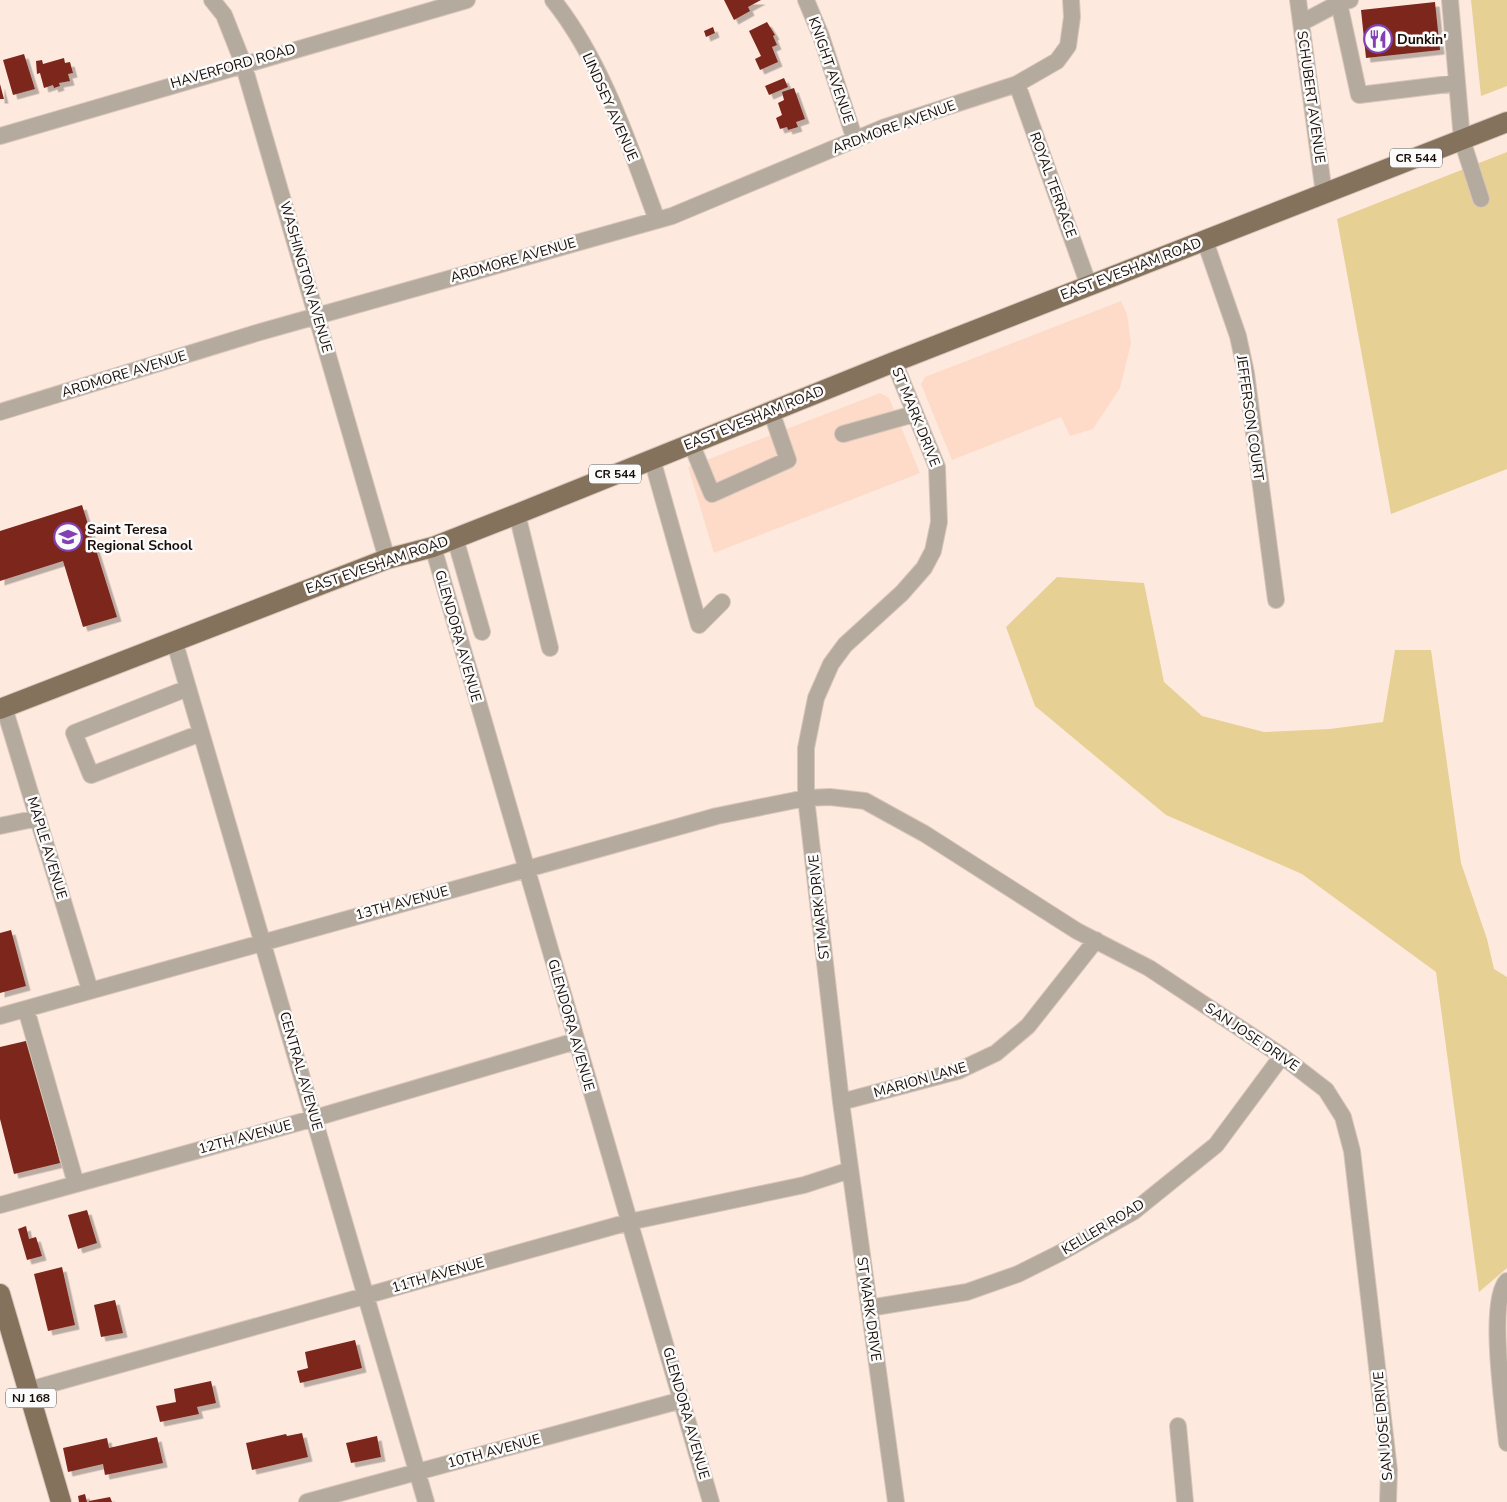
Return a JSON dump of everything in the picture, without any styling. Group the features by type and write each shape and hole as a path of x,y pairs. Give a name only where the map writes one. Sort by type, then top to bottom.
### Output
{"main road":[{"name":"EAST EVESHAM ROAD","path":"2,708 387,559 433,547 894,362 1507,122"},
{"name":"NJ 168","path":"0,1294 61,1502"}],"street":[{"name":"WASHINGTON AVENUE","path":"212,0 224,16 243,63 318,315 387,559"},
{"name":"HAVERFORD ROAD","path":"0,136 243,63 467,0"},
{"name":"LINDSEY AVENUE","path":"553,0 581,44 605,89 657,220"},
{"name":"KNIGHT AVENUE","path":"806,0 820,36 854,140"},
{"name":"ARDMORE AVENUE","path":"0,412 318,315 672,216 885,127 1017,84 1057,61 1068,46 1072,17 1071,0"},
{"name":"SCHUBERT AVENUE","path":"1298,0 1324,194"},
{"path":"1450,0 1462,140 1481,199"},
{"path":"1302,23 1345,2 1359,95 1457,83"},
{"name":"ROYAL TERRACE","path":"1017,84 1088,286"},
{"name":"JEFFERSON COURT","path":"1204,241 1238,336 1246,373 1276,600"},
{"name":"ST MARK DRIVE","path":"894,362 937,467 939,522 933,551 919,575 845,645 831,664 816,698 806,748 806,798 841,1102 896,1502"},
{"path":"691,443 712,494 788,460 772,411"},
{"path":"843,434 914,414"},
{"path":"652,459 699,625 722,602"},
{"path":"517,514 550,648"},
{"path":"455,538 482,632"},
{"name":"GLENDORA AVENUE","path":"433,547 525,869 711,1502"},
{"name":"CENTRAL AVENUE","path":"174,640 426,1502"},
{"path":"188,688 74,733 92,775 201,733"},
{"name":"MAPLE AVENUE","path":"2,708 38,818 90,990"},
{"name":"SAN JOSE DRIVE","path":"806,798 830,797 865,801 925,834 1077,931 1149,968 1282,1056 1326,1090 1343,1117 1352,1151 1389,1470 1388,1502"},
{"name":"13TH AVENUE","path":"0,1016 263,941 717,816 806,798"},
{"path":"1,821 38,818"},
{"name":"MARION LANE","path":"841,1102 958,1072 996,1053 1028,1026 1096,940"},
{"path":"26,1009 76,1184"},
{"name":"12TH AVENUE","path":"1,1201 76,1184 315,1118 576,1040"},
{"name":"KELLER ROAD","path":"869,1308 966,1292 1009,1277 1060,1253 1133,1212 1216,1145 1282,1056"},
{"name":"11TH AVENUE","path":"29,1390 629,1222 804,1185 850,1170"},
{"path":"1507,1282 1502,1286 1499,1297 1497,1337 1507,1443"},
{"name":"10TH AVENUE","path":"307,1502 682,1400"},
{"path":"1178,1426 1185,1502"}],"shaded area":[{"path":"1471,0 1507,0 1507,86 1481,96"},
{"path":"1507,152 1507,469 1391,514 1337,219"},
{"path":"1121,301 1127,314 1131,343 1120,388 1093,429 1070,436 1061,417 952,460 921,384 925,377"},
{"path":"880,393 889,398 920,473 714,553 688,467"},
{"path":"1057,577 1144,583 1164,682 1202,716 1264,732 1330,729 1383,722 1395,650 1431,650 1461,863 1487,939 1494,969 1507,977 1507,1268 1479,1292 1436,972 1302,874 1166,815 1035,706 1006,627"}],"building":[{"path":"724,0 761,0 748,7 750,11 734,20"},
{"path":"1435,2 1440,50 1366,58 1361,10"},
{"path":"767,22 775,35 773,36 777,45 772,47 778,62 760,70 755,59 761,56 749,31"},
{"path":"713,27 715,33 706,37 704,31"},
{"path":"24,54 35,89 13,95 3,60"},
{"path":"64,58 65,63 70,62 73,73 68,74 70,81 59,83 60,86 54,88 53,85 44,88 40,73 37,74 36,61 42,60 43,64"},
{"path":"784,78 788,87 769,95 765,86"},
{"path":"0,84 4,99 0,99"},
{"path":"794,88 805,119 796,122 798,127 788,130 787,127 780,129 776,118 782,115 778,103 784,100 782,92"},
{"path":"82,505 117,617 83,627 63,561 0,581 0,531"},
{"path":"11,930 26,986 0,993 0,933"},
{"path":"30,1040 60,1163 14,1174 0,1119 0,1047"},
{"path":"87,1210 97,1243 78,1249 68,1215"},
{"path":"26,1226 29,1239 36,1237 42,1256 27,1260 18,1229"},
{"path":"62,1267 75,1325 48,1331 34,1274"},
{"path":"115,1300 123,1333 101,1337 94,1305"},
{"path":"355,1340 362,1368 300,1383 297,1371 308,1368 305,1352"},
{"path":"211,1381 216,1403 197,1407 199,1414 160,1422 156,1406 176,1402 174,1389"},
{"path":"302,1433 308,1457 252,1470 246,1443 286,1434 287,1436"},
{"path":"377,1436 381,1457 351,1463 346,1443"},
{"path":"157,1437 163,1463 105,1475 103,1464 68,1472 63,1448 107,1438 109,1448"},
{"path":"85,1494 87,1502 79,1502 78,1496"},
{"path":"110,1497 112,1502 89,1502 89,1501"}],"place":[{"name":"Dunkin'","path":"1378,39"},
{"name":"Saint Teresa Regional School","path":"68,537"}]}
